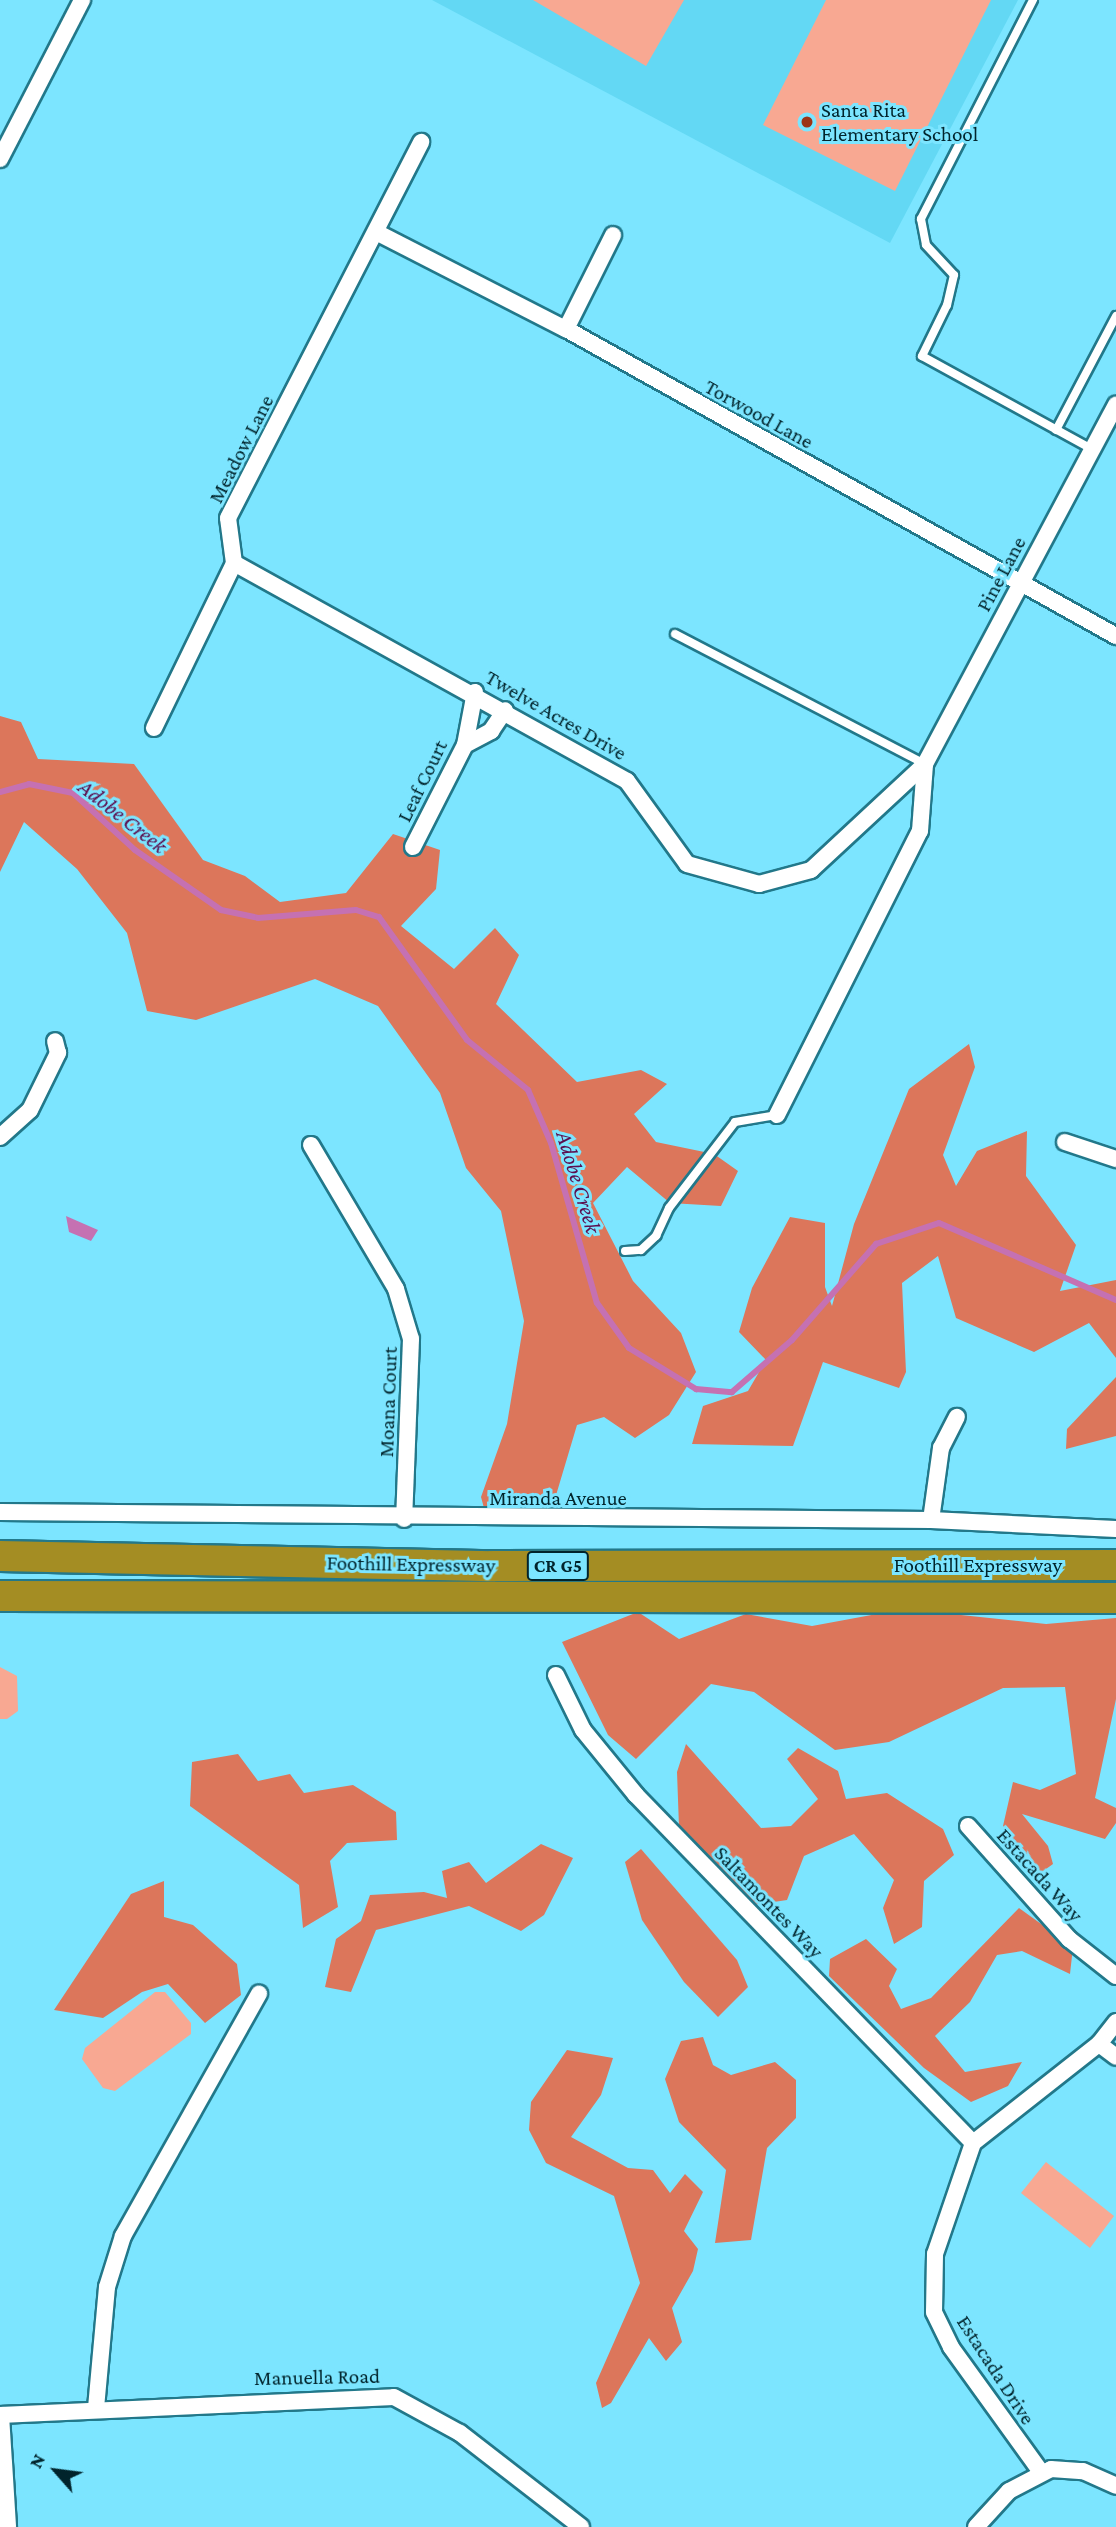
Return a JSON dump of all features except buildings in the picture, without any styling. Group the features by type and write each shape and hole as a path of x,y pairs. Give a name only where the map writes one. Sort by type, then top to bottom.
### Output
{"highway":[{"name":"Foothill Expressway","path":"0,1556 493,1566 1116,1566"},
{"name":"Foothill Expressway","path":"0,1596 1116,1598"}],"street":[{"path":"0,159 82,0"},
{"name":"Meadow Lane","path":"234,563 228,518 378,233 421,142"},
{"name":"Torwood Lane","path":"378,233 566,329 1019,585 1116,636"},
{"path":"566,329 613,235"},
{"name":"Pine Lane","path":"925,764 1116,405"},
{"path":"154,728 234,563"},
{"name":"Twelve Acres Drive","path":"234,563 475,692 627,781 687,864 759,884 811,870 925,764"},
{"name":"Leaf Court","path":"412,847 465,746 475,692"},
{"path":"465,746 491,731 505,710"},
{"path":"777,1115 920,831 925,764"},
{"path":"0,1137 36,1100 58,1053 55,1041"},
{"path":"1065,1142 1116,1159"},
{"name":"Moana Court","path":"311,1145 396,1289 411,1339 404,1519"},
{"path":"931,1520 941,1448 957,1417"},
{"name":"Miranda Avenue","path":"0,1512 404,1519 931,1520 1116,1529"},
{"name":"Saltamontes Way","path":"556,1675 583,1730 636,1795 972,2143"},
{"name":"Estacada Way","path":"968,1826 1069,1939 1116,1976"},
{"path":"96,2408 107,2287 123,2236 259,1994"},
{"path":"972,2143 1099,2044 1116,2022"},
{"path":"1099,2044 1116,2057"},
{"name":"Estacada Drive","path":"972,2143 934,2254 934,2312 951,2347 1041,2472"},
{"name":"Manuella Road","path":"1,2415 96,2408 394,2397 460,2433 581,2527"},
{"path":"1,2415 8,2527"},
{"path":"976,2527 1009,2491 1041,2472 1083,2471 1116,2486"}],"lane":[{"path":"1033,0 957,142 921,219 926,245 954,275 947,305 922,356 1092,449"},
{"path":"1056,430 1116,316"},
{"path":"675,634 925,764"},
{"path":"625,1251 641,1250 656,1236 675,1199 735,1122 777,1115"}],"shaded area":[{"name":"Santa Rita Elementary School","path":"432,0 1018,0 890,243"},
{"path":"533,0 684,0 646,66"},
{"path":"826,0 991,0 895,191 763,125"},
{"path":"0,716 21,722 38,759 134,764 203,860 245,876 280,902 346,893 393,834 440,850 436,889 401,926 454,969 495,928 519,955 496,1004 577,1082 641,1070 667,1084 634,1114 656,1142 714,1154 738,1171 721,1206 670,1203 627,1167 593,1203 633,1281 681,1333 696,1372 669,1415 635,1438 604,1417 577,1425 548,1522 487,1519 481,1497 507,1424 524,1321 501,1211 466,1168 440,1093 378,1006 315,979 196,1020 147,1011 127,933 77,869 24,822 0,872"},
{"path":"969,1044 975,1067 943,1155 956,1186 977,1151 1027,1131 1026,1176 1076,1245 1060,1291 1116,1280 1116,1358 1089,1323 1034,1352 956,1318 938,1256 902,1283 906,1372 899,1388 823,1362 793,1446 692,1444 703,1406 748,1391 766,1360 739,1332 752,1288 790,1217 825,1223 825,1287 832,1306 854,1224 909,1089"},
{"path":"66,1216 98,1230 91,1241 69,1232"},
{"path":"1116,1377 1116,1436 1066,1449 1067,1429"},
{"path":"904,1609 1046,1624 1116,1618 1116,1699 1095,1798 1116,1808 1116,1823 1105,1839 1022,1814 1048,1846 1053,1864 1039,1874 1003,1826 1013,1782 1040,1790 1076,1774 1065,1687 1003,1688 889,1742 835,1750 754,1692 711,1684 636,1759 608,1735 562,1642 638,1612 679,1639 746,1614 812,1626"},
{"path":"0,1667 17,1676 18,1711 7,1719 0,1719"},
{"path":"686,1744 761,1828 791,1826 818,1799 787,1759 798,1748 838,1771 846,1799 887,1793 943,1829 954,1855 924,1881 922,1927 894,1944 883,1908 894,1880 854,1834 804,1856 787,1900 753,1905 679,1827 677,1772"},
{"path":"238,1754 258,1781 290,1774 304,1793 353,1785 396,1812 397,1840 347,1843 330,1861 338,1907 303,1928 299,1885 190,1806 192,1762"},
{"path":"541,1844 573,1858 544,1915 521,1931 469,1906 376,1930 351,1992 325,1987 336,1939 361,1921 370,1895 424,1892 447,1898 442,1871 469,1862 486,1883"},
{"path":"641,1849 737,1960 748,1987 718,2017 684,1982 642,1920 625,1862"},
{"path":"164,1881 164,1917 193,1925 237,1964 241,1995 205,2023 168,1984 142,1992 103,2018 54,2010 131,1894"},
{"path":"1019,1908 1073,1947 1070,1974 1022,1951 997,1955 970,2002 935,2036 965,2072 1022,2062 1008,2086 971,2102 924,2068 829,1976 830,1959 866,1939 897,1969 889,1986 901,2009 931,1998"},
{"path":"155,1992 165,1992 191,2023 191,2034 115,2091 103,2088 82,2059 85,2048"},
{"path":"703,2037 713,2065 731,2075 775,2062 796,2080 796,2118 767,2148 751,2240 715,2243 726,2170 679,2122 665,2079 681,2041"},
{"path":"567,2050 613,2058 601,2095 571,2137 628,2168 653,2170 670,2193 685,2174 703,2192 684,2231 698,2249 693,2271 672,2308 682,2342 666,2361 649,2338 611,2403 602,2408 596,2383 640,2283 614,2196 546,2163 529,2130 531,2102"},
{"path":"1046,2162 1114,2216 1090,2248 1021,2193"}],"waterway":[{"name":"Adobe Creek","path":"0,792 29,784 73,793 135,850 221,910 258,918 356,910 379,917 467,1040 528,1090 551,1143 597,1303 629,1348 696,1389 732,1392 792,1340 876,1244 939,1223 1116,1300"}],"place":[{"name":"Santa Rita Elementary School","path":"807,122"}]}
